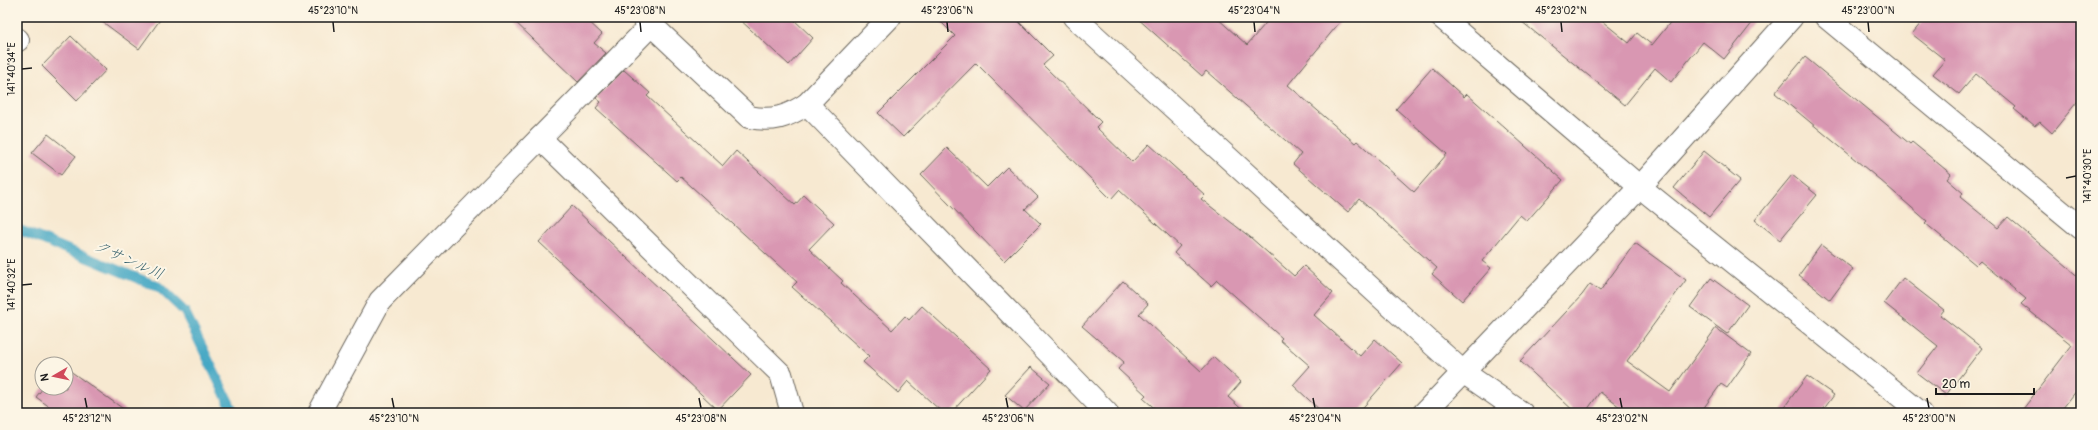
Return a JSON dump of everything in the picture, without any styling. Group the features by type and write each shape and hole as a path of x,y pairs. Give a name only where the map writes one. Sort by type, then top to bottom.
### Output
{"street":[{"path":"1074,17 1463,372 1522,413"},
{"path":"1442,17 1640,188 1922,413"},
{"path":"1424,413 1640,188 1792,17"},
{"path":"1826,17 2081,228"},
{"path":"319,413 380,301 540,138 647,21 749,117 764,120 791,115 807,104 880,20"},
{"path":"807,104 1107,413"},
{"path":"540,138 781,374 792,413"}],"building":[{"path":"96,17 162,17 139,49"},
{"path":"510,17 584,17 602,34 594,43 606,53 578,82"},
{"path":"737,17 791,17 813,38 789,65"},
{"path":"936,17 1014,17 1053,56 1043,65 1101,122 1096,127 1132,162 1149,144 1205,195 1201,199 1250,237 1294,276 1304,266 1333,293 1314,315 1360,356 1375,339 1402,363 1358,413 1323,413 1293,385 1310,366 1280,340 1282,338 1217,280 1211,286 1174,253 1180,246 1119,190 1111,199 976,63 903,137 878,113 955,36"},
{"path":"1136,17 1216,17 1247,45 1271,17 1344,17 1288,85 1355,143 1357,141 1414,192 1447,154 1396,109 1432,68 1464,97 1467,94 1563,180 1527,221 1520,215 1482,261 1491,268 1462,301 1432,274 1437,268 1359,199 1348,212 1293,164 1301,154 1206,71 1202,76"},
{"path":"1516,17 1597,17 1629,43 1637,33 1652,45 1673,19 1671,17 1757,17 1724,59 1703,42 1671,82 1655,68 1625,105"},
{"path":"1926,17 2081,17 2081,97 2052,133 2040,122 2035,126 2014,109 2016,107 1976,74 1959,94 1933,74 1945,60 1912,34"},
{"path":"71,36 106,70 77,101 42,66"},
{"path":"1805,57 1910,144 1912,142 1951,174 1947,179 1963,193 1960,197 1998,228 2008,217 2081,279 2081,385 2059,413 2020,413 2072,345 2021,304 2026,299 1980,261 1976,265 1925,223 1927,221 1880,180 1775,93"},
{"path":"624,70 650,93 647,96 723,166 736,151 795,205 804,195 834,223 809,249 843,281 841,283 892,330 905,316 909,320 922,306 991,369 951,413 943,413 908,381 898,393 863,362 869,356 792,287 797,282 681,177 677,181 596,108 601,102 596,98"},
{"path":"48,134 76,156 61,175 32,153"},
{"path":"947,148 987,187 1007,167 1038,197 1025,209 1041,224 1004,261 921,175"},
{"path":"1704,151 1740,180 1709,217 1674,188"},
{"path":"1792,175 1817,195 1780,240 1755,220"},
{"path":"572,206 751,375 718,410 539,242"},
{"path":"1635,243 1686,280 1627,361 1670,392 1716,328 1751,354 1727,388 1721,384 1700,413 1628,413 1600,392 1585,413 1576,413 1520,361 1582,295 1590,284 1600,291"},
{"path":"1821,245 1853,269 1830,300 1799,275"},
{"path":"1711,278 1748,305 1727,334 1690,307"},
{"path":"1903,278 1944,310 1940,315 1982,348 1946,395 1917,373 1938,346 1884,303"},
{"path":"1123,281 1148,304 1139,314 1201,371 1214,357 1241,382 1228,397 1246,413 1160,413 1143,398 1146,395 1118,369 1124,362 1082,326"},
{"path":"1031,367 1050,383 1024,411 1005,395"},
{"path":"74,374 129,413 58,413 36,397 74,396"},
{"path":"1807,376 1834,395 1821,413 1780,413"}],"waterway":[{"name":"クサンル川","path":"17,229 159,287 185,312 234,413"}]}
